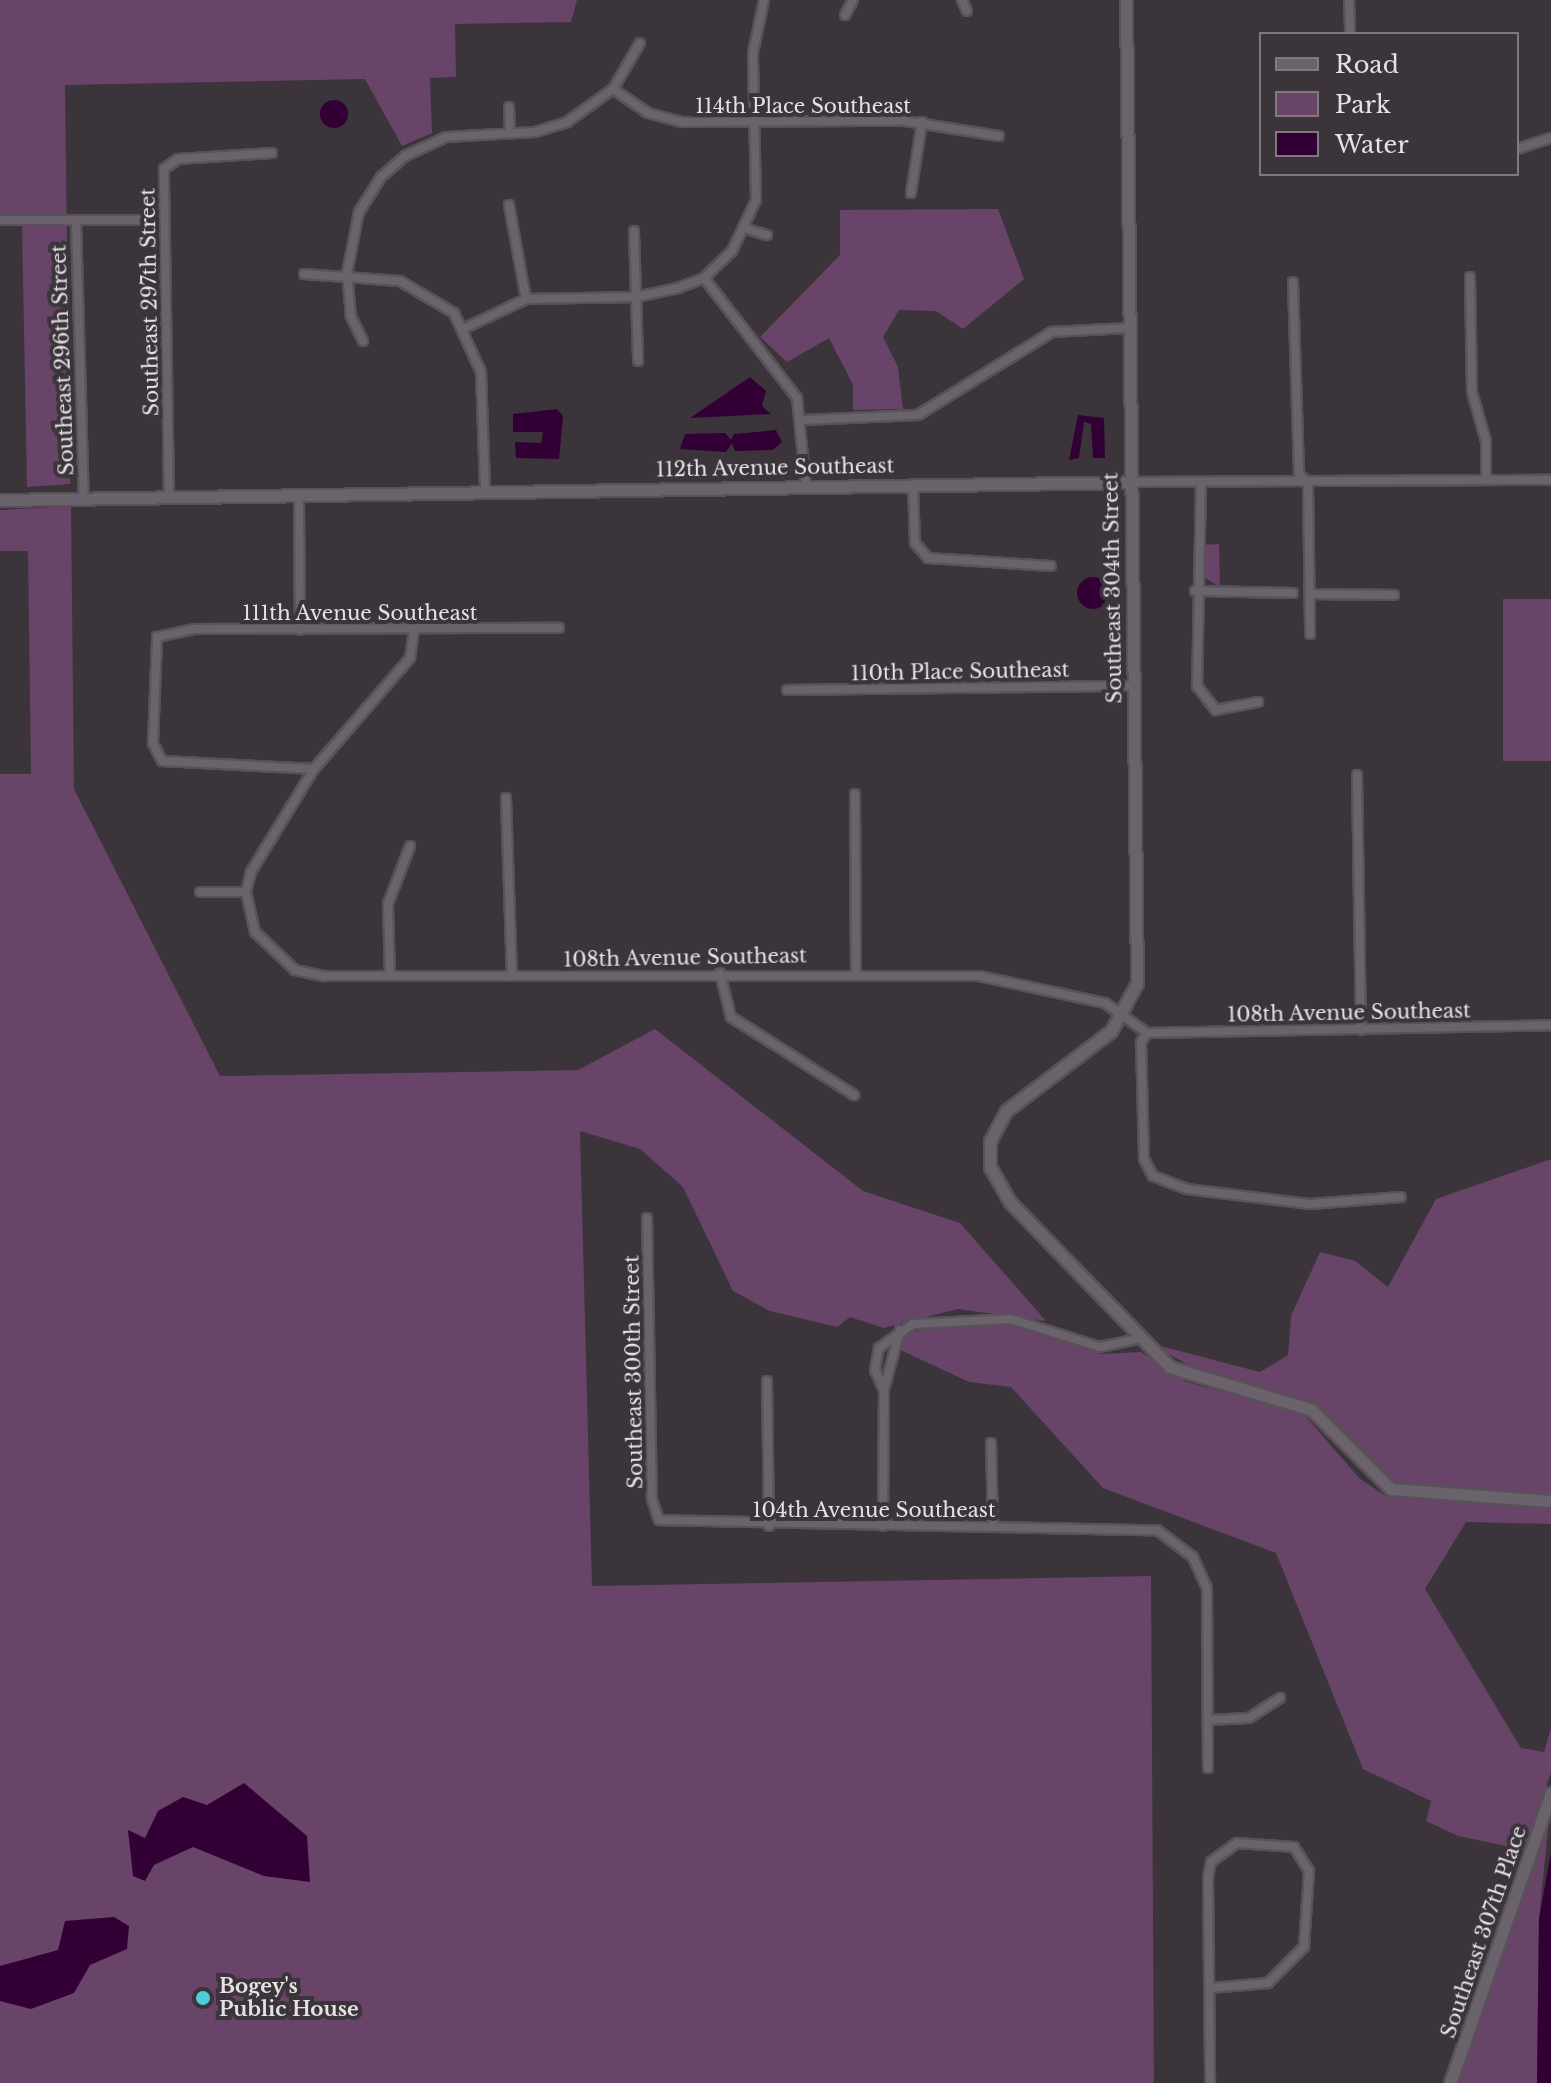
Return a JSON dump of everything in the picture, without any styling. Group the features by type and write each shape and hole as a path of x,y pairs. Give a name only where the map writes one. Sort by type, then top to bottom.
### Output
{"street":[{"path":"465,328 526,299 636,297 704,278 747,229 757,187 755,30 764,0"},
{"path":"845,15 853,0"},
{"path":"962,0 967,11"},
{"name":"Southeast 304th Street","path":"1124,1015 1138,973 1129,482 1126,0"},
{"path":"1349,0 1350,32"},
{"path":"363,341 351,316 347,273 359,212 391,166 446,137 510,133 567,122 613,89 640,43"},
{"name":"114th Place Southeast","path":"613,89 666,119 754,124 922,122 999,136"},
{"path":"509,107 510,133"},
{"path":"911,193 922,122"},
{"path":"1519,148 1551,138"},
{"name":"Southeast 297th Street","path":"169,497 164,169 178,159 272,153"},
{"path":"509,205 526,299"},
{"path":"0,220 146,220"},
{"name":"Southeast 296th Street","path":"76,220 84,499"},
{"path":"747,229 767,235"},
{"path":"634,231 638,361"},
{"path":"304,274 347,273 419,287 465,328 481,372 485,489"},
{"path":"1470,277 1472,401 1486,441 1486,480"},
{"path":"704,278 787,381 804,420 806,486"},
{"path":"1293,282 1299,474 1308,483 1310,634"},
{"path":"804,420 918,415 1052,332 1128,328"},
{"name":"112th Avenue Southeast","path":"0,500 299,498 485,489 1551,480"},
{"path":"1201,482 1195,591 1203,701 1224,710 1258,702"},
{"path":"913,484 920,552 935,560 1051,566"},
{"path":"299,498 300,630"},
{"path":"1195,591 1293,593"},
{"path":"1309,594 1394,595"},
{"name":"111th Avenue Southeast","path":"314,769 162,761 153,743 151,655 162,634 559,628"},
{"path":"200,892 246,892 262,847 314,769 410,658 414,630"},
{"name":"110th Place Southeast","path":"787,690 1133,686"},
{"path":"1357,775 1361,1030"},
{"path":"855,794 856,973"},
{"path":"506,798 512,976"},
{"path":"390,976 388,904 410,846"},
{"name":"108th Avenue Southeast","path":"246,892 255,932 307,974 856,973 979,976 1105,1003 1124,1015"},
{"path":"720,973 731,1017 854,1095"},
{"path":"1401,1197 1332,1206 1202,1191 1162,1181 1144,1159 1141,1042 1147,1033 1124,1015 1006,1111 989,1155 1010,1202 1137,1339 1188,1377 1312,1410 1391,1489 1551,1501"},
{"name":"108th Avenue Southeast","path":"1147,1033 1551,1025"},
{"name":"Southeast 300th Street","path":"647,1218 652,1499 662,1523"},
{"path":"884,1390 875,1370 879,1348 901,1329 995,1318 1034,1322 1100,1347 1137,1339"},
{"path":"883,1526 884,1390 890,1354 901,1329"},
{"path":"767,1381 769,1526"},
{"path":"991,1443 993,1525"},
{"name":"104th Avenue Southeast","path":"662,1523 769,1526 1087,1525 1157,1530 1193,1557 1208,1596 1208,1720"},
{"path":"1208,1768 1208,1720 1249,1718 1280,1698"},
{"name":"Southeast 307th Place","path":"1450,2083 1551,1793"},
{"path":"1210,1988 1263,1985 1288,1969 1309,1936 1310,1883 1302,1854 1274,1842 1222,1848 1208,1877 1210,2083"}],"green space":[{"path":"0,0 577,0 571,22 455,24 456,77 430,78 432,133 402,146 365,79 65,85 70,484 27,487 22,226 0,225"},
{"path":"998,209 1024,279 963,329 936,311 899,310 883,337 898,367 903,409 853,410 853,385 829,338 787,362 760,337 840,255 840,210"},
{"path":"71,506 74,789 220,1076 578,1070 655,1029 863,1191 960,1223 1046,1321 958,1309 883,1328 850,1317 837,1327 770,1311 733,1291 683,1187 640,1149 580,1131 592,1586 1151,1576 1154,2083 0,2083 0,774 31,774 28,551 0,551 0,510"},
{"path":"1219,544 1220,587 1202,576 1201,545"},
{"path":"1503,599 1551,599 1551,761 1503,761"},
{"path":"1551,1159 1551,1494 1406,1489 1363,1458 1315,1405 1212,1378 1149,1343 1260,1372 1288,1355 1291,1316 1320,1252 1355,1261 1388,1287 1436,1199"},
{"path":"1009,1325 1102,1354 1141,1352 1187,1382 1303,1413 1359,1478 1387,1497 1551,1507 1551,1524 1466,1522 1425,1589 1521,1748 1544,1752 1551,1728 1551,1772 1526,1850 1458,1836 1426,1821 1431,1801 1363,1769 1276,1553 1103,1488 1011,1387 969,1382 896,1348 907,1333 934,1326"},
{"path":"1551,1799 1539,1919 1537,2083 1454,2083"}],"water":[{"path":"334,100 344,104 348,114 344,124 334,128 324,124 320,114 324,104"},
{"path":"750,377 766,391 762,406 771,414 690,418"},
{"path":"557,409 563,416 559,459 516,458 515,442 541,443 543,432 513,432 513,414"},
{"path":"1078,415 1104,418 1105,458 1093,458 1091,424 1084,422 1079,458 1069,460"},
{"path":"776,430 782,442 773,450 735,451 732,443 726,452 680,449 685,434 725,433 731,440 734,434"},
{"path":"1093,577 1104,582 1109,593 1104,604 1093,609 1082,604 1077,593 1082,582"},
{"path":"244,1783 307,1836 310,1882 264,1876 193,1847 154,1865 145,1881 133,1876 128,1830 145,1838 158,1811 183,1797 207,1805"},
{"path":"1551,1852 1551,2083 1537,2083 1539,1919"},
{"path":"114,1917 129,1926 127,1949 90,1965 74,1993 31,2009 0,2001 0,1966 58,1950 65,1921"}],"place":[{"name":"Bogey's Public House","path":"203,1998"}]}
